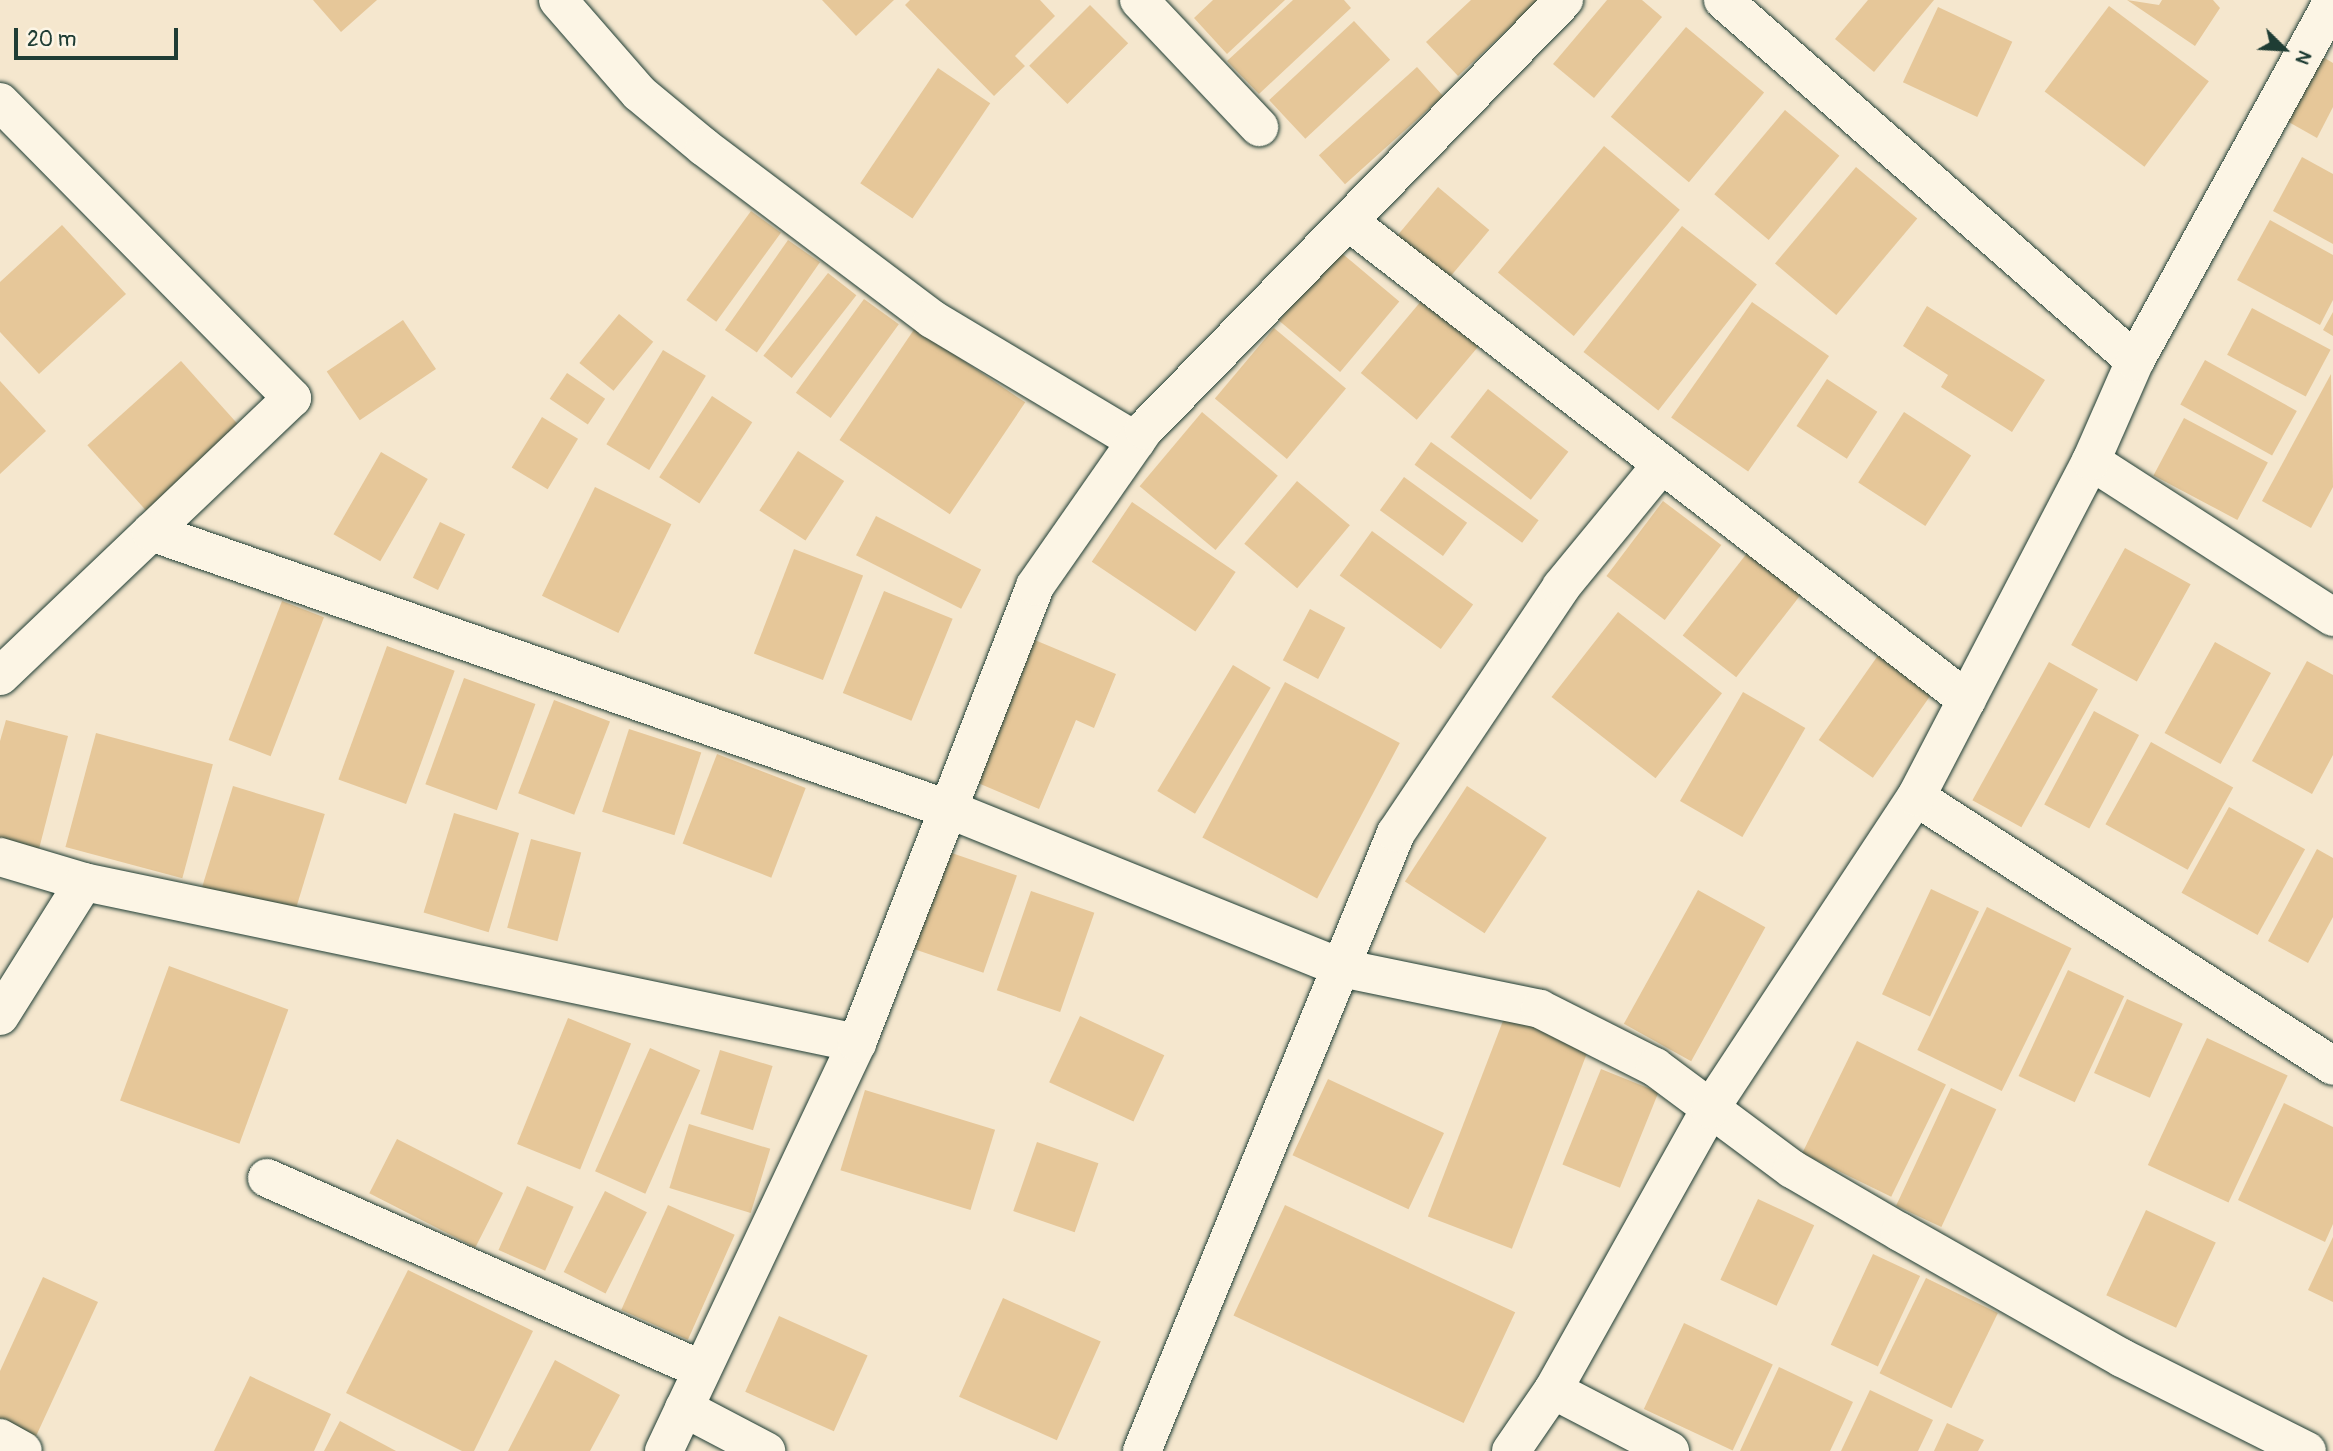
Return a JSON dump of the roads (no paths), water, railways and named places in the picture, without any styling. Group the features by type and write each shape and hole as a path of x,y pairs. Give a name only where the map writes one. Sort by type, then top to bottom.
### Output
{"street":[{"path":"558,0 639,93 704,147 932,319 1136,441"},
{"path":"1139,0 1259,127"},
{"path":"664,1451 857,1043 1035,586 1136,441 1564,0"},
{"path":"1723,0 2136,361"},
{"path":"1511,1451 1553,1390 1710,1109 1916,797 2091,461 2136,361 2328,21"},
{"path":"0,103 292,398 151,532 4,661"},
{"path":"1349,222 1967,700"},
{"path":"2091,461 2333,617"},
{"path":"1142,1451 1396,833 1562,587 1662,464"},
{"path":"151,532 948,809 1341,968 1540,1009 1655,1067 1792,1169 1900,1232 2122,1358 2307,1451"},
{"path":"1916,797 2333,1066"},
{"path":"0,857 84,882 857,1043"},
{"path":"0,1016 84,882"},
{"path":"267,1178 702,1370"},
{"path":"1553,1390 1670,1451"},
{"path":"684,1408 766,1451"},
{"path":"0,1438 23,1451"}]}
